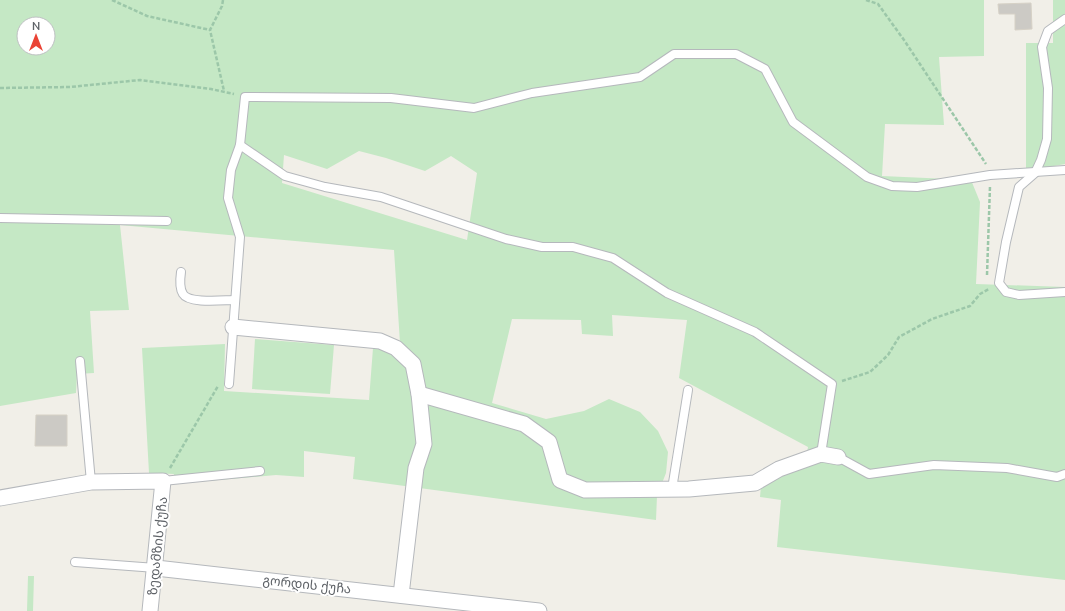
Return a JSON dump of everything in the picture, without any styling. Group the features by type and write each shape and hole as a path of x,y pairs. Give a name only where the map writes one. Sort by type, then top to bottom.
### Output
{"street":[{"path":"233,327 380,341 396,348 413,364 419,394 424,444 416,468 401,595"},
{"path":"419,394 524,424 549,442 560,480 585,490 672,490 755,483 779,469 821,454 838,457"},
{"path":"0,498 91,482 163,480"},
{"name":"ზედამზის ქუჩა","path":"150,611 156,568 163,480"},
{"name":"გორდის ქუჩა","path":"156,568 401,595 468,607 539,611"}],"lane":[{"path":"1065,19 1048,30 1042,48 1048,88 1047,138 1041,160 1035,173 1018,187 999,283 1006,292 1019,295 1065,292"},
{"path":"229,384 240,237 228,198 231,170 240,145 245,97 391,98 474,108 532,93 640,77 674,54 736,54 765,69 793,122 867,178 892,186 917,188 990,175 1065,170"},
{"path":"240,145 285,176 325,187 382,197 506,239 542,247 573,247 613,258 667,293 755,332 832,384 821,454"},
{"path":"0,218 167,221"},
{"path":"180,272 180,288 183,295 191,300 235,300"},
{"path":"80,361 91,482"},
{"path":"672,490 688,390"},
{"path":"838,457 870,474 934,465 1007,468 1057,477 1065,474"},
{"path":"163,480 260,470"},
{"name":"გორდის ქუჩა","path":"75,562 156,568"}],"path":[{"path":"112,0 147,16 210,30"},
{"path":"223,0 222,6 210,30 224,92"},
{"path":"866,0 878,4 904,40 986,165 990,175 986,290"},
{"path":"0,88 70,87 140,80 224,92 245,97"},
{"path":"832,384 870,372 888,355 899,338 932,319 970,306 980,294 999,283"},
{"path":"163,480 217,386 229,384"}],"green space":[{"path":"0,0 984,0 984,56 939,57 944,125 885,124 882,176 971,180 980,202 976,284 1065,287 1065,580 777,547 781,500 760,497 761,486 805,463 808,447 679,378 687,320 612,315 613,336 582,334 581,320 512,319 492,403 546,419 584,411 609,399 640,412 658,431 668,452 666,473 657,496 656,520 353,479 355,457 304,451 304,477 276,475 172,484 174,474 149,473 142,348 225,344 224,391 369,400 373,348 400,343 394,250 120,225 129,310 90,311 94,373 77,374 76,393 0,406","holes":["359,151 425,171 451,156 477,173 467,240 282,183 284,155 327,169"]},
{"path":"1053,0 1065,0 1065,164 1026,171 1026,43 1053,43"},
{"path":"255,339 334,345 330,394 252,389"},
{"path":"28,576 34,576 33,611 27,611"}],"building":[{"path":"1031,3 1032,29 1015,30 1015,14 999,14 998,4"},
{"path":"36,415 67,415 67,446 35,446"}]}
